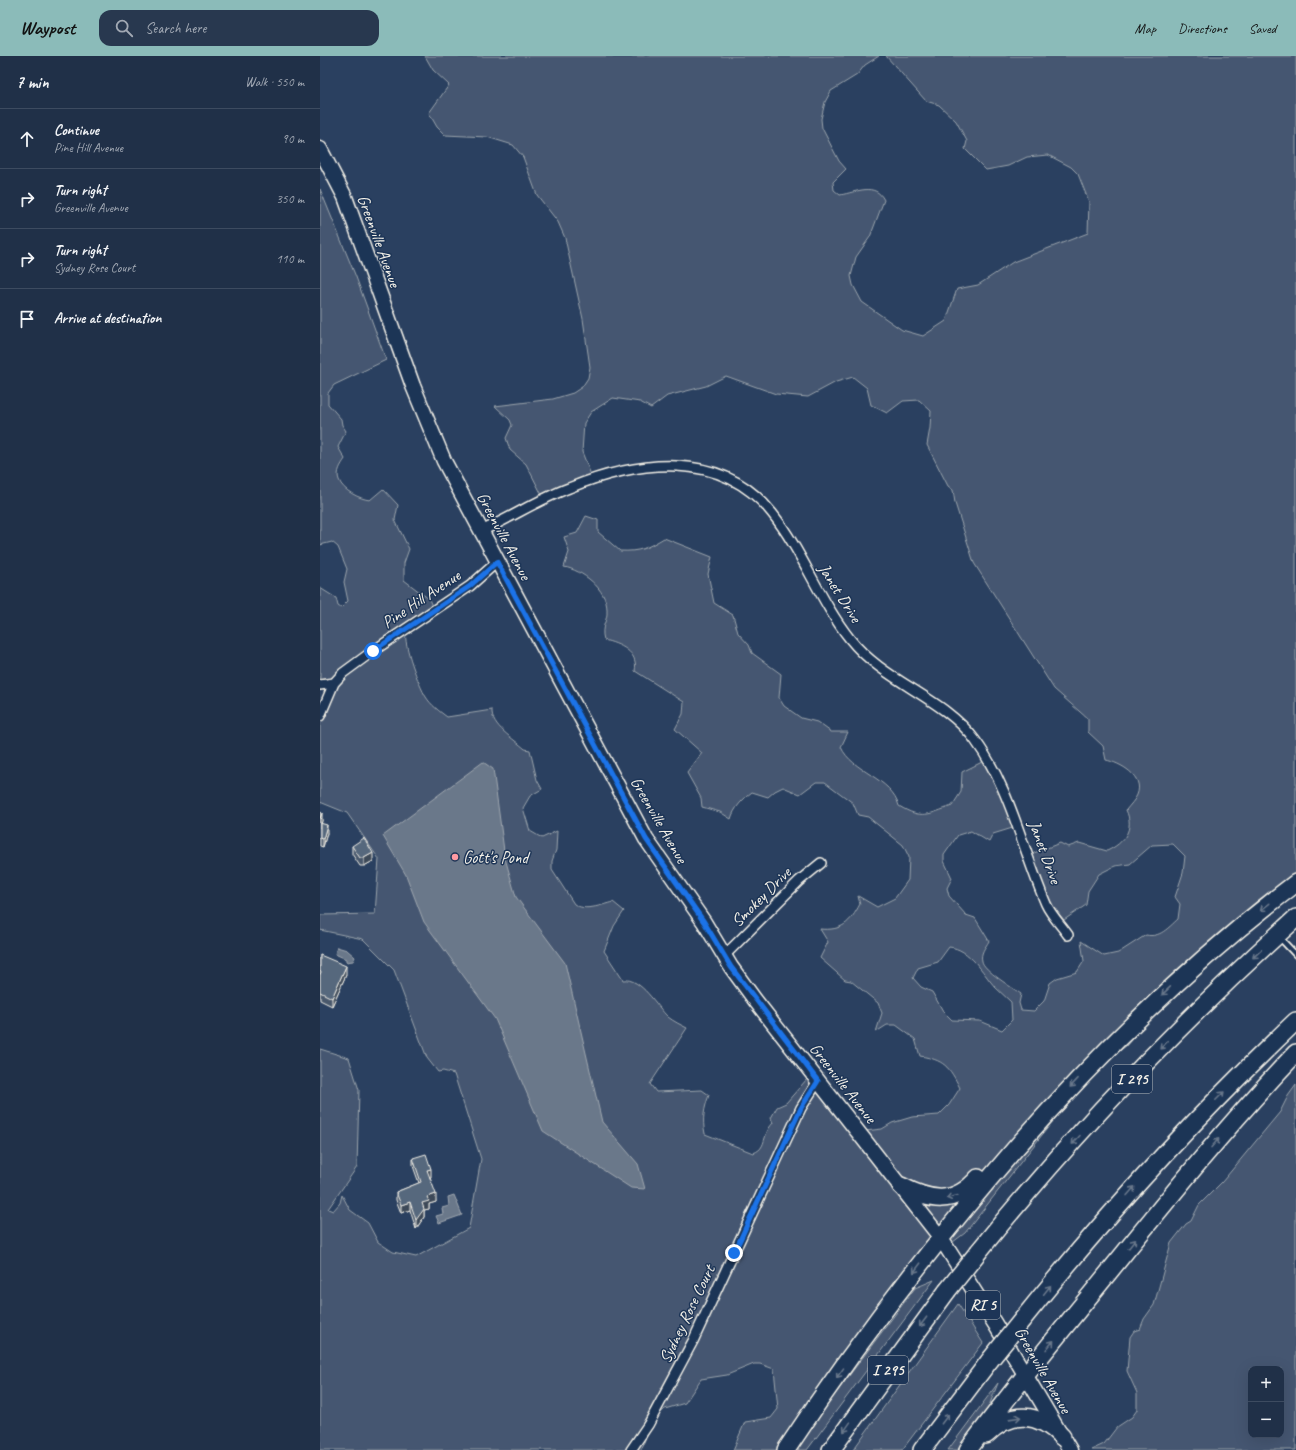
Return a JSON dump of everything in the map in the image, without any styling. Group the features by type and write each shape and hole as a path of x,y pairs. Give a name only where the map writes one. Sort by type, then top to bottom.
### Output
{"highway":[{"path":"786,1450 867,1335 940,1237 1076,1081 1155,1001 1245,923 1296,883"},
{"name":"I 295","path":"831,1450 947,1291 1042,1177 1133,1078 1200,1009 1296,918"},
{"path":"922,1450 990,1360 1074,1256 1158,1161 1222,1094 1296,1021"},
{"path":"968,1450 1025,1374 1208,1151 1296,1053"},
{"path":"901,1186 918,1194 935,1198 947,1198 959,1195 970,1187 1000,1155 1025,1138"},
{"path":"976,1450 997,1425 1003,1421 1018,1417 1040,1421 1066,1444"}],"main road":[{"name":"Greenville Avenue","path":"320,149 345,197 425,416 444,461 646,839 747,989 940,1237 1025,1374 1066,1444"}],"street":[{"name":"Janet Drive","path":"481,531 566,488 609,473 647,466 681,466 704,470 724,476 740,484 771,511 790,537 810,578 833,616 864,655 880,669 942,710 964,727 975,741 1000,783 1014,816 1047,906 1068,935"},
{"name":"Pine Hill Avenue","path":"320,716 334,683 343,673 470,586 497,562"},
{"path":"320,684 334,683"},
{"name":"Smokey Drive","path":"725,955 799,882 821,863"},
{"name":"Sydney Rose Court","path":"631,1450 648,1425 693,1340 801,1108 818,1081"}],"lane":[{"path":"1277,935 1296,955"}],"shaded area":[{"path":"425,56 879,56 865,65 857,75 831,91 825,102 821,119 822,128 839,161 846,169 833,182 834,190 840,195 865,190 876,191 884,200 870,237 856,257 851,276 853,285 862,302 902,330 923,336 946,321 957,289 978,285 1013,262 1088,233 1089,202 1078,174 1071,167 1048,155 1027,157 1008,166 986,170 965,149 967,141 956,121 939,105 926,101 886,56 1296,56 1296,875 1182,984 1173,999 1149,1019 1126,1046 1084,1077 1057,1116 965,1233 941,1251 789,1450 733,1450 745,1422 771,1418 778,1409 774,1369 760,1364 754,1364 727,1375 701,1379 685,1403 665,1409 655,1418 641,1450 320,1450 320,1049 349,1058 359,1090 357,1167 328,1209 333,1211 340,1203 342,1195 350,1210 368,1223 378,1242 393,1252 416,1257 469,1228 481,1159 454,1074 443,1071 438,1072 427,1058 394,970 363,939 320,930 320,915 375,914 379,859 347,813 320,802 320,714 329,686 320,682 320,588 336,598 338,606 341,608 348,601 344,582 347,569 338,547 332,542 320,545 320,189 356,277 386,360 334,385 328,393 328,404 341,419 342,425 346,431 338,447 345,459 339,469 338,477 344,488 357,496 370,500 383,489 398,505 395,520 409,549 404,563 404,580 429,599 433,609 406,632 407,646 412,665 430,703 447,717 492,710 495,721 499,727 525,749 530,750 537,780 542,789 530,796 523,808 530,831 542,838 557,831 556,850 552,861 552,870 574,904 588,908 613,902 624,911 614,926 604,951 623,980 630,980 636,983 668,1017 687,1028 650,1084 656,1092 702,1090 709,1095 704,1114 705,1134 753,1153 756,1152 762,1146 768,1130 773,1123 771,1118 777,1107 786,1103 807,1079 818,1070 865,1131 882,1129 892,1123 912,1117 939,1115 949,1105 960,1088 945,1065 935,1060 920,1056 915,1039 896,1025 887,1025 876,1032 882,1013 878,1003 851,981 845,980 820,958 828,942 820,929 834,929 849,921 860,904 858,896 877,907 895,898 908,880 909,857 903,845 868,817 858,815 853,803 825,782 816,782 800,794 783,787 768,797 752,792 739,804 731,819 720,812 702,807 701,798 687,773 702,753 675,729 683,714 684,702 635,671 634,658 631,653 621,646 604,640 603,627 607,610 603,595 586,576 564,567 569,552 564,537 577,533 586,516 598,520 598,532 620,551 643,549 664,538 712,557 708,574 714,603 733,615 738,633 749,645 752,653 781,674 779,698 784,706 801,718 817,722 831,732 848,732 841,747 846,756 889,788 895,796 899,806 914,813 926,814 952,806 961,792 962,772 990,758 1019,826 993,834 989,842 971,831 958,835 944,855 944,861 952,878 947,888 949,896 966,915 975,918 989,941 983,951 982,961 987,969 1021,994 1019,1003 1021,1010 1034,1011 1044,1001 1050,983 1057,978 1077,972 1084,961 1081,941 1104,956 1118,953 1146,935 1151,936 1164,932 1178,919 1180,904 1175,897 1183,873 1185,856 1173,844 1152,845 1130,864 1115,866 1099,874 1088,891 1086,905 1064,920 1052,905 1032,855 1060,843 1068,847 1079,843 1107,851 1113,848 1123,840 1126,835 1129,823 1126,810 1137,795 1139,788 1138,782 1124,767 1106,760 1103,746 1088,732 1088,719 1054,689 974,563 955,503 953,490 948,486 927,445 931,411 919,400 903,401 887,413 871,405 867,388 853,377 836,382 808,397 776,394 726,376 706,386 667,396 651,408 640,402 613,398 591,412 584,423 582,452 591,475 543,497 526,464 510,450 506,438 512,425 510,420 495,406 553,399 573,393 582,387 588,378 590,367 583,319 565,238 558,222 537,195 523,157 513,145 487,137 445,135 437,127 429,113 449,85 433,70","holes":["949,947 963,952 975,962 995,987 1011,1002 1012,1020 1002,1030 980,1021 952,1020 943,1011 932,992 921,987 913,978 918,968 938,962"]},
{"path":"483,762 493,769 505,858 516,897 565,963 602,1122 638,1164 645,1189 631,1188 543,1131 495,1019 424,922 406,875 383,836"},
{"path":"337,947 347,950 355,957 353,961 346,962 346,959 335,954"},
{"path":"1296,1085 1296,1450 1091,1450 1104,1444 1117,1427 1132,1417 1137,1410 1137,1393 1127,1371 1130,1337 1134,1331 1140,1329 1144,1319 1154,1305 1171,1243 1186,1224 1191,1221 1199,1205 1222,1182 1280,1112 1288,1096"},
{"path":"454,1195 462,1215 439,1223 436,1216 443,1214 442,1208 449,1206 448,1197"},
{"path":"934,1280 807,1450 797,1450 812,1425 915,1288"},
{"path":"958,1304 983,1343 902,1450 853,1450"},
{"path":"998,1383 987,1411 959,1450 948,1450"}],"building":[{"path":"320,823 327,825 323,839 320,838"},
{"path":"364,838 373,853 364,858 360,858 352,846"},
{"path":"320,955 346,966 332,998 320,992"},
{"path":"426,1154 431,1169 427,1170 436,1194 427,1197 429,1201 422,1203 424,1209 416,1220 410,1202 401,1205 396,1192 421,1182 413,1158"}],"place":[{"name":"Gott's Pond","path":"455,857"}],"route":[{"path":"373,651 470,586 497,562 646,839 662,865 704,922 731,967 818,1081 801,1108 734,1253"}]}
